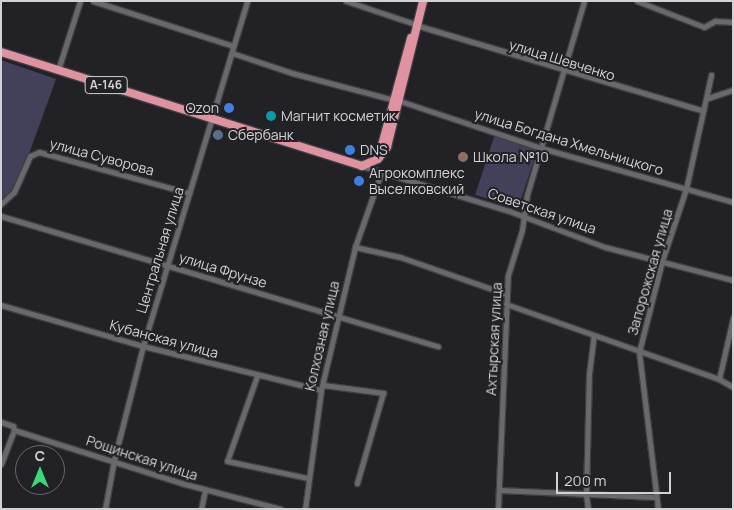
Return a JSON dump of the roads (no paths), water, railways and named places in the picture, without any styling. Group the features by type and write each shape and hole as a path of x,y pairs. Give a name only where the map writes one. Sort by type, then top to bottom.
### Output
{"highway":[{"path":"362,166 378,159 387,147 397,100 423,5"},
{"name":"Советская улица","path":"1,52 362,166"}],"street":[{"path":"58,70 80,1"},
{"path":"93,1 233,46"},
{"name":"Центральная улица","path":"105,509 114,460 143,346 247,1"},
{"name":"улица Шевченко","path":"346,1 563,72 701,110"},
{"name":"Ахтырская улица","path":"498,509 506,294 523,215 584,1"},
{"path":"637,1 704,27 715,21 733,22"},
{"name":"улица Богдана Хмельницкого","path":"232,53 292,73 397,100 541,148 733,202"},
{"name":"Запорожская улица","path":"658,509 640,352 662,261 686,190 701,110 708,98 711,75"},
{"path":"708,98 733,90"},
{"name":"улица Суворова","path":"1,204 14,192 30,156 39,152 189,192"},
{"name":"Советская улица","path":"362,166 381,174 523,215 605,247 733,280"},
{"name":"Колхозная улица","path":"305,509 322,387 355,248 381,174"},
{"name":"улица Фрунзе","path":"1,216 438,346"},
{"path":"355,248 400,257 506,294"},
{"path":"506,304 719,379 733,387"},
{"name":"Кубанская улица","path":"1,306 257,376 322,387 382,393 357,483"},
{"path":"719,379 733,318"},
{"path":"588,509 586,495 589,374 594,336"},
{"path":"257,376 227,461 308,478"},
{"name":"Рощинская улица","path":"1,422 13,426 14,430 259,507 281,509"},
{"path":"1,464 14,430"},
{"path":"201,509 205,490"},
{"path":"499,490 656,497"}],"place":[{"name":"Ozon","path":"229,108"},
{"name":"Магнит косметик","path":"271,116"},
{"name":"Сбербанк","path":"218,135"},
{"name":"DNS","path":"350,150"},
{"name":"Школа №10","path":"463,157"},
{"name":"Агрокомплекс Выселковский","path":"359,181"}]}
